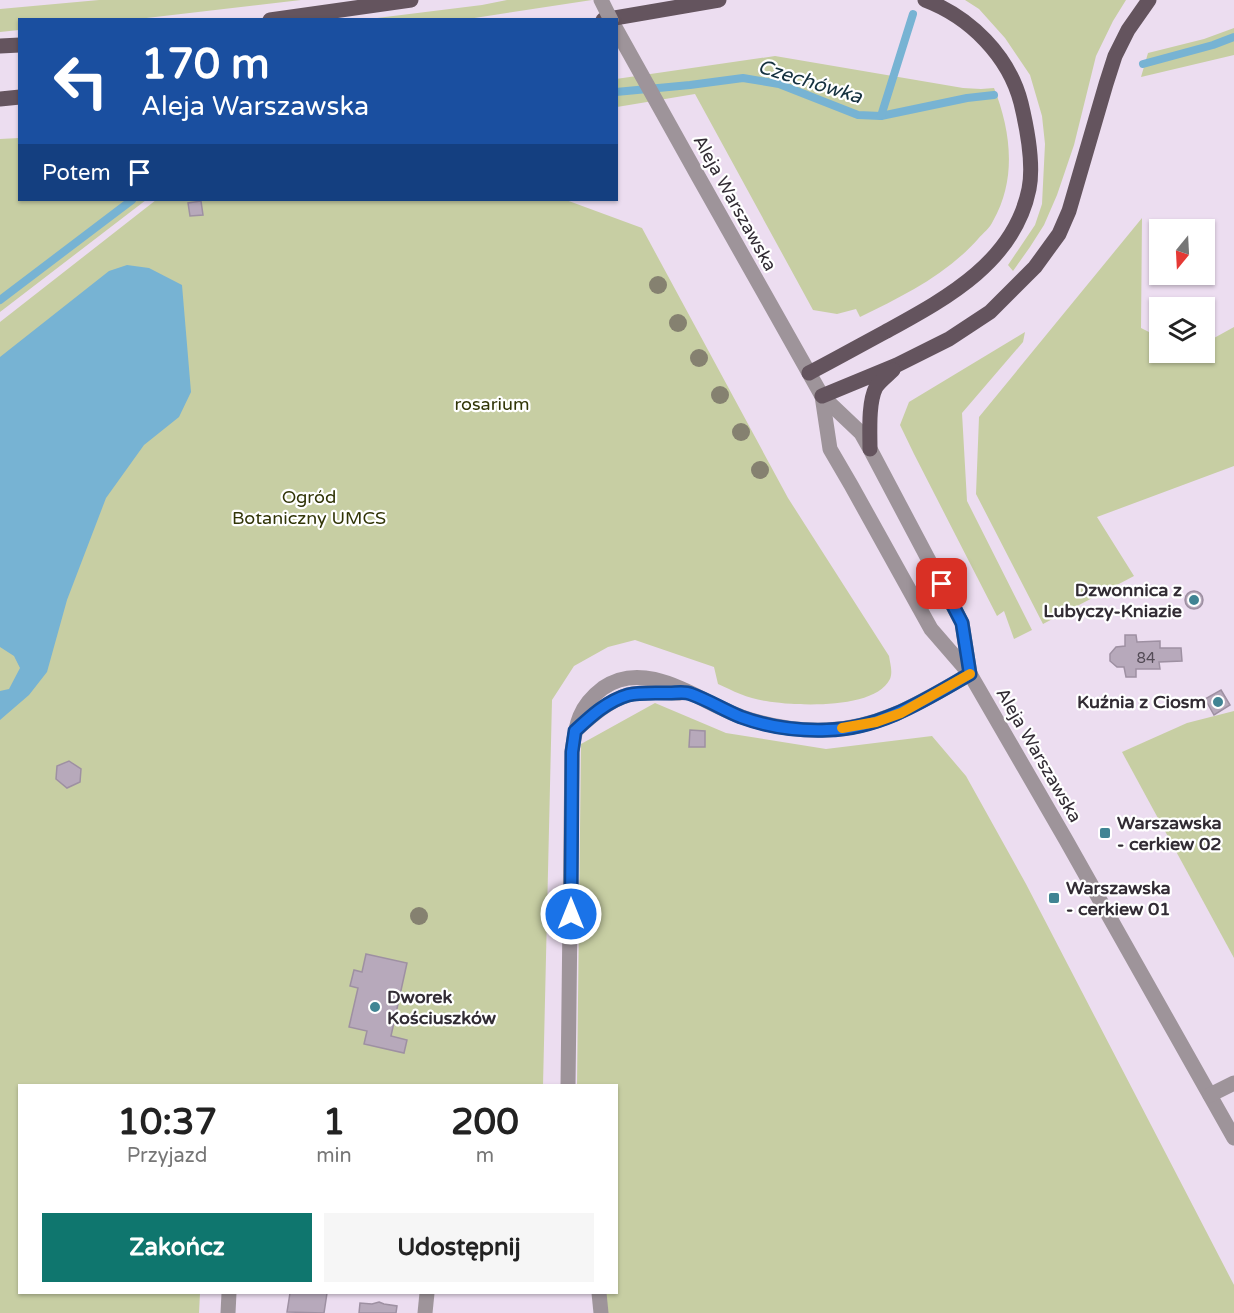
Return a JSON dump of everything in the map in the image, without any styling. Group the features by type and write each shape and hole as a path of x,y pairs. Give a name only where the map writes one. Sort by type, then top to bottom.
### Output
{"main road":[{"path":"284,18 411,0"},
{"path":"615,18 719,0"},
{"path":"808,373 952,294 990,260 1008,238 1025,203 1029,187 1029,147 1020,99 1013,81 1001,59 978,33 956,15 925,0"},
{"path":"822,396 897,365 949,339 990,312 1035,267 1059,234 1070,211 1115,56 1128,30 1149,0"},
{"path":"0,46 18,45"},
{"path":"0,99 18,97"},
{"path":"870,449 870,421 877,387 897,365"}],"street":[{"path":"601,0 610,18"},
{"name":"Aleja Warszawska","path":"618,33 808,373 822,396 861,433 870,449 962,623 970,674"},
{"name":"Aleja Warszawska","path":"822,396 830,449 932,629 970,674 1234,1138"},
{"path":"568,1084 571,771 575,731 594,714 628,695 658,693 689,693 741,717 761,723 829,730 876,722 901,713 970,674"},
{"path":"1210,1095 1234,1083"},
{"path":"228,1313 229,1294"},
{"path":"425,1313 427,1294"},
{"path":"600,1294 601,1313"}],"green space":[{"path":"99,0 301,0 147,18 18,18 18,30 0,32 0,9"},
{"path":"507,0 592,0 475,18 377,18"},
{"path":"965,0 1126,0 1096,56 1074,145 1057,195 1044,225 1013,271 1008,265 1035,225 1042,204 1045,144 1042,116 1030,75 1005,38 979,9"},
{"path":"1234,28 1234,55 1141,77 1148,53 1204,39"},
{"path":"775,56 963,88 994,88 1007,138 1009,155 1006,189 992,224 966,252 938,274 908,293 860,317 856,309 837,314 813,310 695,94 618,107 618,79"},
{"path":"18,138 18,201 145,201 0,312 0,139"},
{"name":"Ogród Botaniczny UMCS","path":"155,201 569,201 642,228 788,498 889,656 891,676 882,689 852,701 833,704 779,703 741,694 718,684 714,667 635,640 608,647 574,666 552,700 543,1084 18,1084 18,1294 200,1294 199,1313 0,1313 0,322"},
{"path":"1142,218 1141,328 1149,332 1149,363 1215,363 1215,337 1234,327 1234,466 1097,517 1134,576 1043,624 976,494 979,417"},
{"path":"1025,332 1023,342 962,413 967,501 1032,630 1014,639 1004,611 997,616 900,425 909,402"},
{"path":"655,703 726,733 826,749 932,736 966,776 1026,884 1234,1285 1234,1313 601,1313 600,1294 618,1294 618,1084 577,1084 581,744"},
{"path":"1234,711 1234,958 1122,752 1187,723"}],"water":[{"path":"127,265 149,268 182,285 191,392 179,417 144,445 106,498 67,600 47,672 29,695 0,720 0,691 9,689 20,668 14,656 0,647 0,357 109,271"}],"building":[{"path":"201,201 203,215 190,216 188,203"},
{"name":"Dzwonnica z Lubyczy-Kniazie","path":"1190,591 1198,591 1203,596 1201,607 1190,609 1185,604 1185,596"},
{"path":"1125,635 1136,635 1137,642 1160,641 1160,648 1181,648 1182,661 1159,662 1160,669 1136,669 1136,677 1126,677 1124,667 1117,667 1110,661 1110,654 1116,647 1125,646"},
{"name":"Kuźnia z Ciosm","path":"1221,690 1230,705 1214,715 1205,699"},
{"path":"690,730 705,731 705,747 689,747"},
{"path":"69,761 81,769 80,782 67,788 56,779 57,766"},
{"name":"Dworek Kościuszków","path":"366,954 407,963 391,1036 407,1040 404,1053 364,1044 367,1031 349,1027 358,988 350,986 354,970 362,972"},
{"path":"290,1294 327,1294 324,1313 287,1312"},
{"path":"379,1302 397,1306 396,1313 359,1313 360,1303"}],"waterway":[{"path":"881,116 913,14"},
{"name":"Czechówka","path":"1143,64 1234,37"},
{"name":"Czechówka","path":"618,92 743,78 779,84 858,115 881,116 967,98 994,95"},
{"name":"Czechówka","path":"0,300 131,201"}],"slow traffic":[{"path":"842,728 876,722 901,713 970,674"}],"place":[{"name":"Dzwonnica z Lubyczy-Kniazie","path":"1194,600"},
{"name":"Kuźnia z Ciosm","path":"1218,702"},
{"name":"Warszawska - cerkiew 02","path":"1105,833"},
{"name":"Warszawska - cerkiew 01","path":"1054,898"},
{"name":"Dworek Kościuszków","path":"375,1007"}],"route":[{"path":"571,914 572,752 575,731 594,714 628,695 658,693 689,693 741,717 761,723 807,729 829,730 852,727 901,713 970,674 962,623 942,584"}],"park label":[{"name":"rosarium","path":"492,404"}]}
